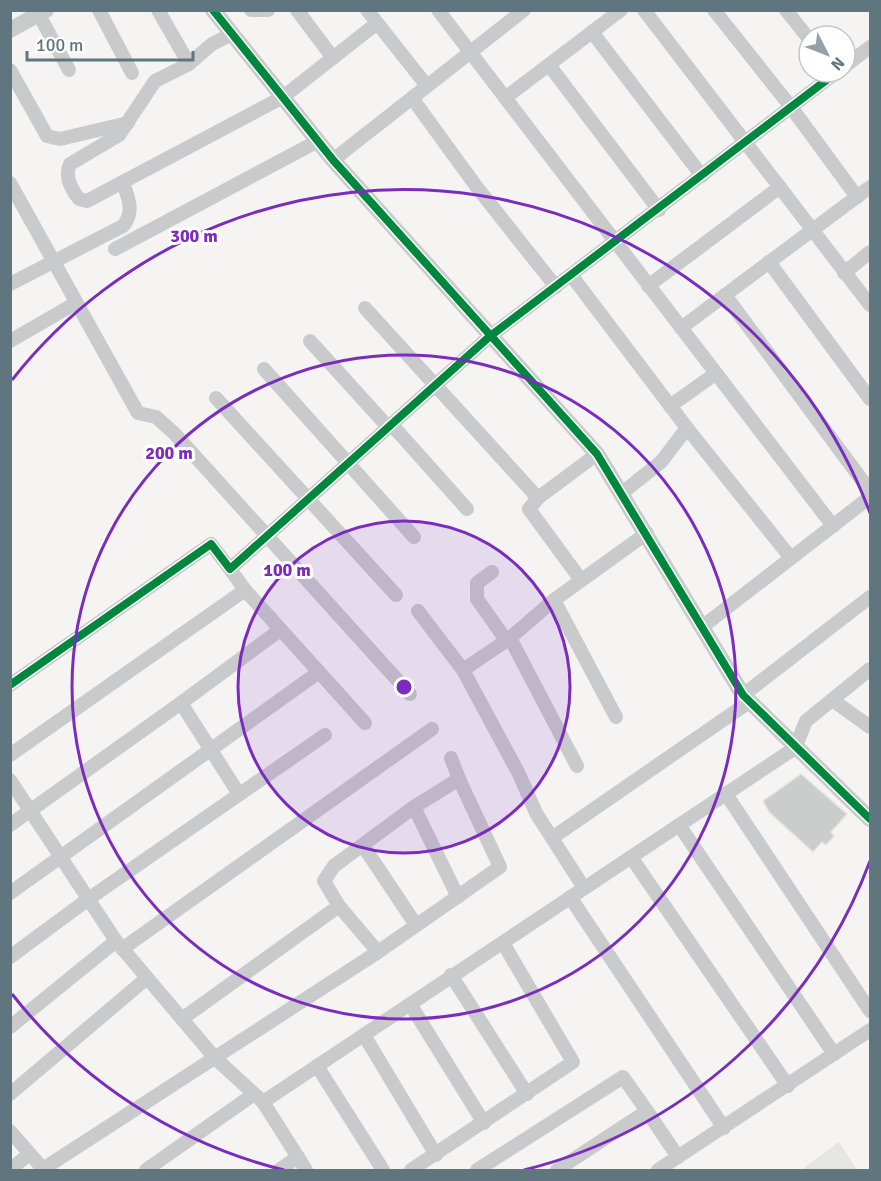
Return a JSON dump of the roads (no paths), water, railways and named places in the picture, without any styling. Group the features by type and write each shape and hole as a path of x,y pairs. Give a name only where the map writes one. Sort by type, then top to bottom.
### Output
{"street":[{"path":"99,10 132,73"},
{"path":"158,10 189,64"},
{"path":"251,10 260,13 268,10"},
{"path":"297,10 333,58"},
{"path":"367,10 427,86"},
{"path":"438,10 833,526"},
{"path":"505,98 621,10"},
{"path":"644,10 870,305"},
{"path":"714,10 791,107 857,197"},
{"path":"786,10 797,24"},
{"path":"10,30 43,13 69,70"},
{"path":"220,13 232,34 333,160 489,337 597,454 746,699 870,819"},
{"path":"333,160 427,86 514,13"},
{"path":"232,34 212,44 189,64 154,81 128,123 110,142 76,158 68,169 69,182 83,201 284,98 376,24"},
{"path":"592,32 702,176"},
{"path":"857,57 870,47"},
{"path":"549,65 658,210"},
{"path":"10,70 47,136 60,138 128,123"},
{"path":"230,569 350,464 489,337 821,84"},
{"path":"412,98 476,186 556,287"},
{"path":"116,249 318,141"},
{"path":"10,284 54,264 123,226 129,215 130,207 123,182"},
{"path":"10,183 138,413 156,417 162,422 410,694"},
{"path":"648,286 780,187"},
{"path":"681,328 870,187"},
{"path":"844,273 870,252"},
{"path":"769,262 870,399"},
{"path":"572,275 687,428 791,558"},
{"path":"725,295 870,491"},
{"path":"10,341 76,303"},
{"path":"364,308 537,498"},
{"path":"310,341 467,509"},
{"path":"264,369 414,537"},
{"path":"670,406 715,374"},
{"path":"216,398 396,595"},
{"path":"622,494 661,462 687,428"},
{"path":"581,580 529,509 537,498 597,454"},
{"path":"702,627 870,497"},
{"path":"464,670 508,639 554,600 647,533"},
{"path":"10,685 211,544 245,590 365,723"},
{"path":"492,572 477,583 477,599 508,639 578,766"},
{"path":"10,754 245,590"},
{"path":"554,600 616,717"},
{"path":"552,838 746,699 866,601 870,616"},
{"path":"418,611 464,670 519,774 536,813 584,888"},
{"path":"10,825 280,630"},
{"path":"146,1170 258,1098 317,1066 795,748 806,721 870,669"},
{"path":"10,892 319,672"},
{"path":"834,700 870,727"},
{"path":"181,703 239,794"},
{"path":"10,1028 119,945 432,729"},
{"path":"10,957 87,900 325,735"},
{"path":"10,1131 44,1170 378,952 500,867 459,779 452,758"},
{"path":"378,952 339,906 324,881 334,866 363,847 414,807 459,779"},
{"path":"10,780 87,900 119,945 215,1058 258,1098 306,1170"},
{"path":"726,794 870,1011"},
{"path":"414,807 458,897"},
{"path":"679,825 834,1054"},
{"path":"363,847 416,926"},
{"path":"631,857 788,1086"},
{"path":"570,897 724,1128"},
{"path":"182,1019 339,906"},
{"path":"411,1170 573,1062 502,942"},
{"path":"451,975 527,1094"},
{"path":"10,1094 147,978"},
{"path":"410,1004 484,1123"},
{"path":"658,1170 870,1030"},
{"path":"364,1035 436,1155"},
{"path":"317,1066 383,1170"},
{"path":"477,1170 623,1077 678,1157"},
{"path":"557,1170 647,1111"},
{"path":"10,1169 30,1154"},
{"path":"279,1170 298,1157"}]}
